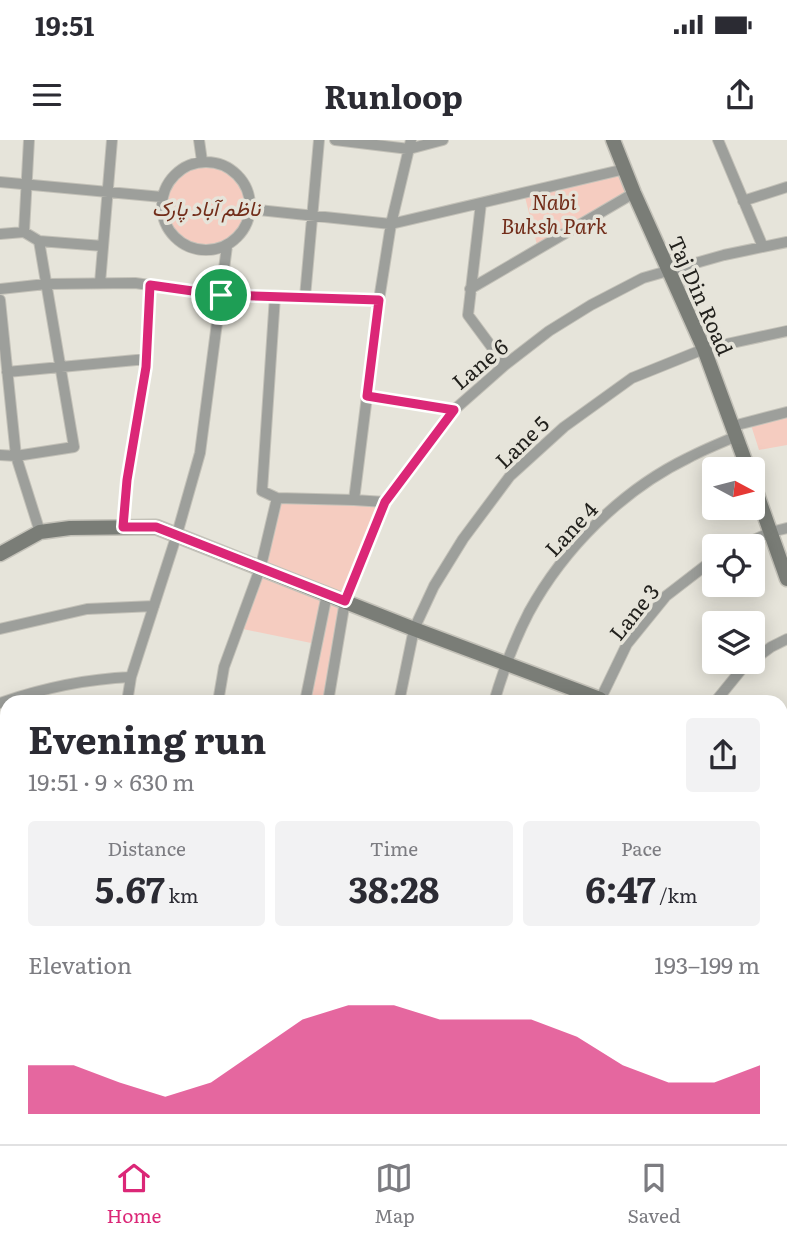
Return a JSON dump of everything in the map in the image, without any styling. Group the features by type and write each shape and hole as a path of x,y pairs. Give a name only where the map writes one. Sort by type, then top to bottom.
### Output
{"street":[{"path":"23,232 29,140"},
{"path":"100,283 112,140"},
{"path":"200,140 202,161"},
{"path":"305,297 319,140"},
{"path":"335,140 410,145 443,140"},
{"name":"Taj Din Road","path":"613,140 704,349 744,457"},
{"path":"718,140 763,247"},
{"path":"354,500 379,300 391,224 410,145"},
{"path":"202,161 231,169 245,186 250,209 247,223 239,236 227,246 199,251 185,246 173,237 163,219 162,197 167,184 176,173 188,165 202,161"},
{"path":"250,209 391,224 625,169"},
{"path":"0,182 162,197"},
{"path":"743,201 787,187"},
{"path":"470,289 634,193"},
{"path":"481,203 468,316 505,365"},
{"path":"0,234 23,232 39,241 103,246"},
{"path":"0,455 16,456 74,447 39,241"},
{"name":"Lane 6","path":"329,695 345,601 385,502 454,410 505,365 549,331 591,304 643,278 668,269 787,242"},
{"path":"128,695 131,677 200,453 227,246"},
{"path":"0,289 46,284 100,283 150,285 221,295 379,300"},
{"path":"123,527 127,480 147,359 150,285"},
{"path":"275,296 262,491 277,498 385,502"},
{"path":"0,300 16,456 40,533"},
{"name":"Lane 5","path":"401,695 414,629 433,586 463,539 510,476 564,427 632,378 704,349 787,331"},
{"path":"7,372 147,359"},
{"path":"367,396 454,410"},
{"name":"Lane 4","path":"496,695 506,662 530,612 560,565 597,524 639,488 686,458 735,431 787,412"},
{"path":"219,695 224,667 261,566 277,498"},
{"path":"765,516 787,579"},
{"path":"0,554 40,533 70,528 156,527 585,695"},
{"path":"765,535 787,528"},
{"name":"Lane 3","path":"602,695 627,644 666,596 702,568"},
{"path":"306,695 327,594"},
{"path":"0,629 87,609 154,606"},
{"path":"765,651 787,639"},
{"path":"721,695 738,674"},
{"path":"22,695 38,689 103,678 131,677"}],"green space":[{"name":"ناظم آباد پارک","path":"197,162 215,162 231,169 243,181 250,197 250,215 243,231 231,243 215,250 197,250 181,243 169,231 162,215 162,197 169,181 181,169"},
{"name":"Nabi Buksh Park","path":"625,169 634,193 538,249 524,193"},
{"path":"787,416 787,445 759,450 751,425"},
{"path":"277,498 385,502 345,601 329,695 307,695 316,644 238,628"}],"route":[{"path":"150,285 221,295 379,300 367,396 454,410 385,502 345,601 156,527 123,527 127,480 146,367 150,285"}]}
